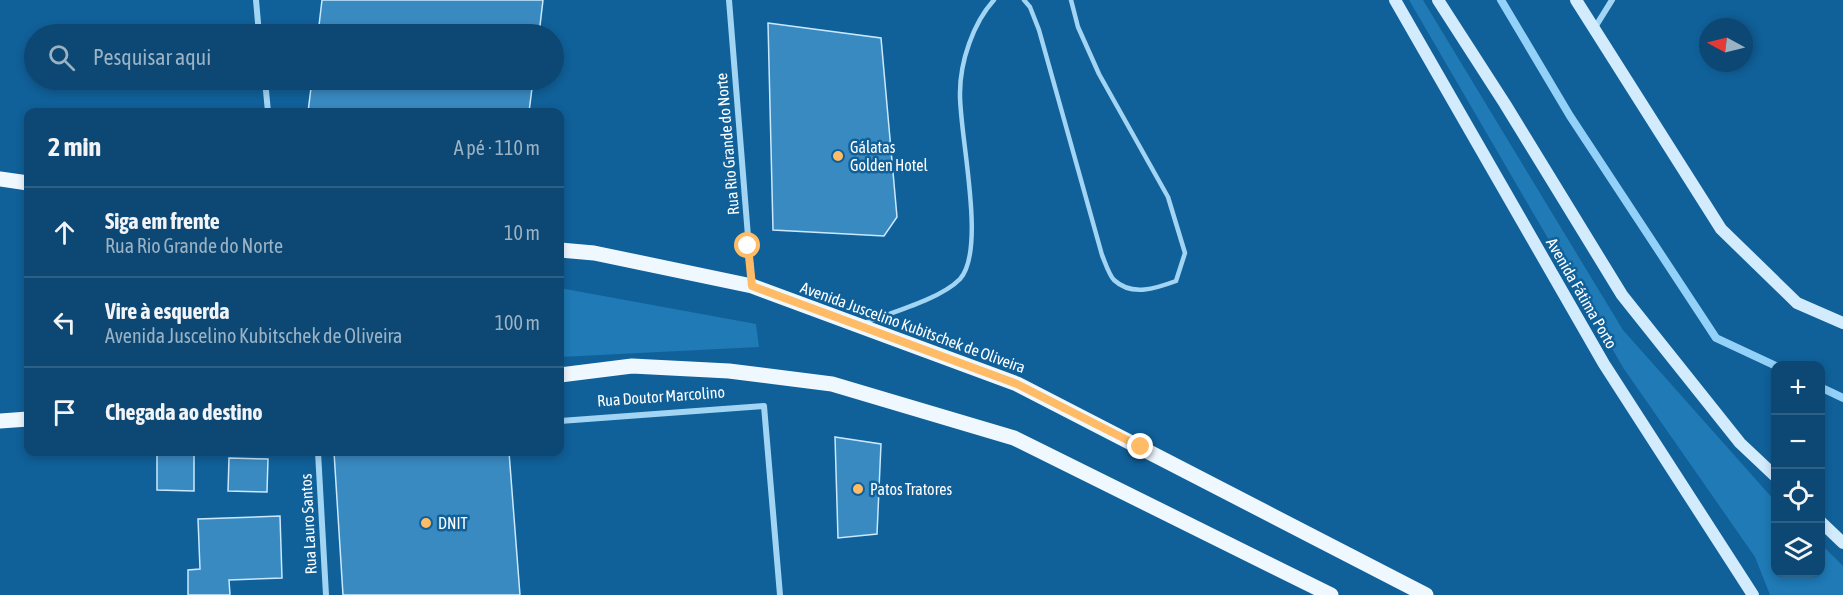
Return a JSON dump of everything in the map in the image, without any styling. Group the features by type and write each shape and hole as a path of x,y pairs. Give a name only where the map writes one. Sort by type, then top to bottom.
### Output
{"main road":[{"name":"Avenida Fátima Porto","path":"1395,0 1604,364 1753,595"},
{"name":"Avenida Fátima Porto","path":"1438,0 1506,104 1622,295 1740,442 1771,472"},
{"path":"1576,0 1722,229 1797,303 1843,323"},
{"path":"0,179 24,182"},
{"name":"Avenida Juscelino Kubitschek de Oliveira","path":"564,250 594,253 752,286 1017,384 1426,595"},
{"path":"564,374 632,366 729,371 832,384 1014,438 1331,595"},
{"path":"0,421 24,419"},
{"path":"1823,523 1843,543"}],"street":[{"path":"256,0 259,24"},
{"name":"Rua Rio Grande do Norte","path":"729,0 752,286"},
{"path":"1594,30 1612,0"},
{"path":"266,90 268,108"},
{"name":"Rua Doutor Marcolino","path":"564,422 764,406 780,595"},
{"name":"Rua Lauro Santos","path":"318,456 326,595"}],"lane":[{"path":"859,326 942,291 961,278 972,250 960,94 962,70 973,36 994,0"},
{"path":"1024,0 1030,7 1039,30 1102,255 1113,280 1132,290 1154,290 1176,281 1185,253 1168,197 1126,118 1099,74 1078,27 1071,0"}],"shaded area":[{"path":"1409,0 1423,0 1623,330 1771,496 1771,577 1825,577 1825,548 1843,566 1843,595 1770,595 1755,557 1624,369"},
{"path":"564,289 756,324 759,347 564,357"}],"building":[{"path":"322,0 543,0 540,24 319,24"},
{"path":"768,23 881,38 897,217 884,236 773,230"},
{"path":"311,90 532,90 530,108 308,108"},
{"name":"Patos Tratores","path":"835,437 881,444 877,534 838,538"},
{"path":"157,456 194,456 194,491 157,490"},
{"name":"DNIT","path":"334,456 509,456 520,595 343,595"},
{"path":"229,458 268,459 267,492 228,491"},
{"path":"280,516 282,578 229,580 230,595 188,595 188,570 200,569 198,519"}],"waterway":[{"path":"1501,0 1570,116 1716,338 1771,364"},
{"path":"1825,389 1843,398"}],"place":[{"name":"Gálatas Golden Hotel","path":"838,156"},
{"name":"Patos Tratores","path":"858,489"},
{"name":"DNIT","path":"426,523"}],"route":[{"path":"748,246 752,286 1017,384 1141,447"}]}
